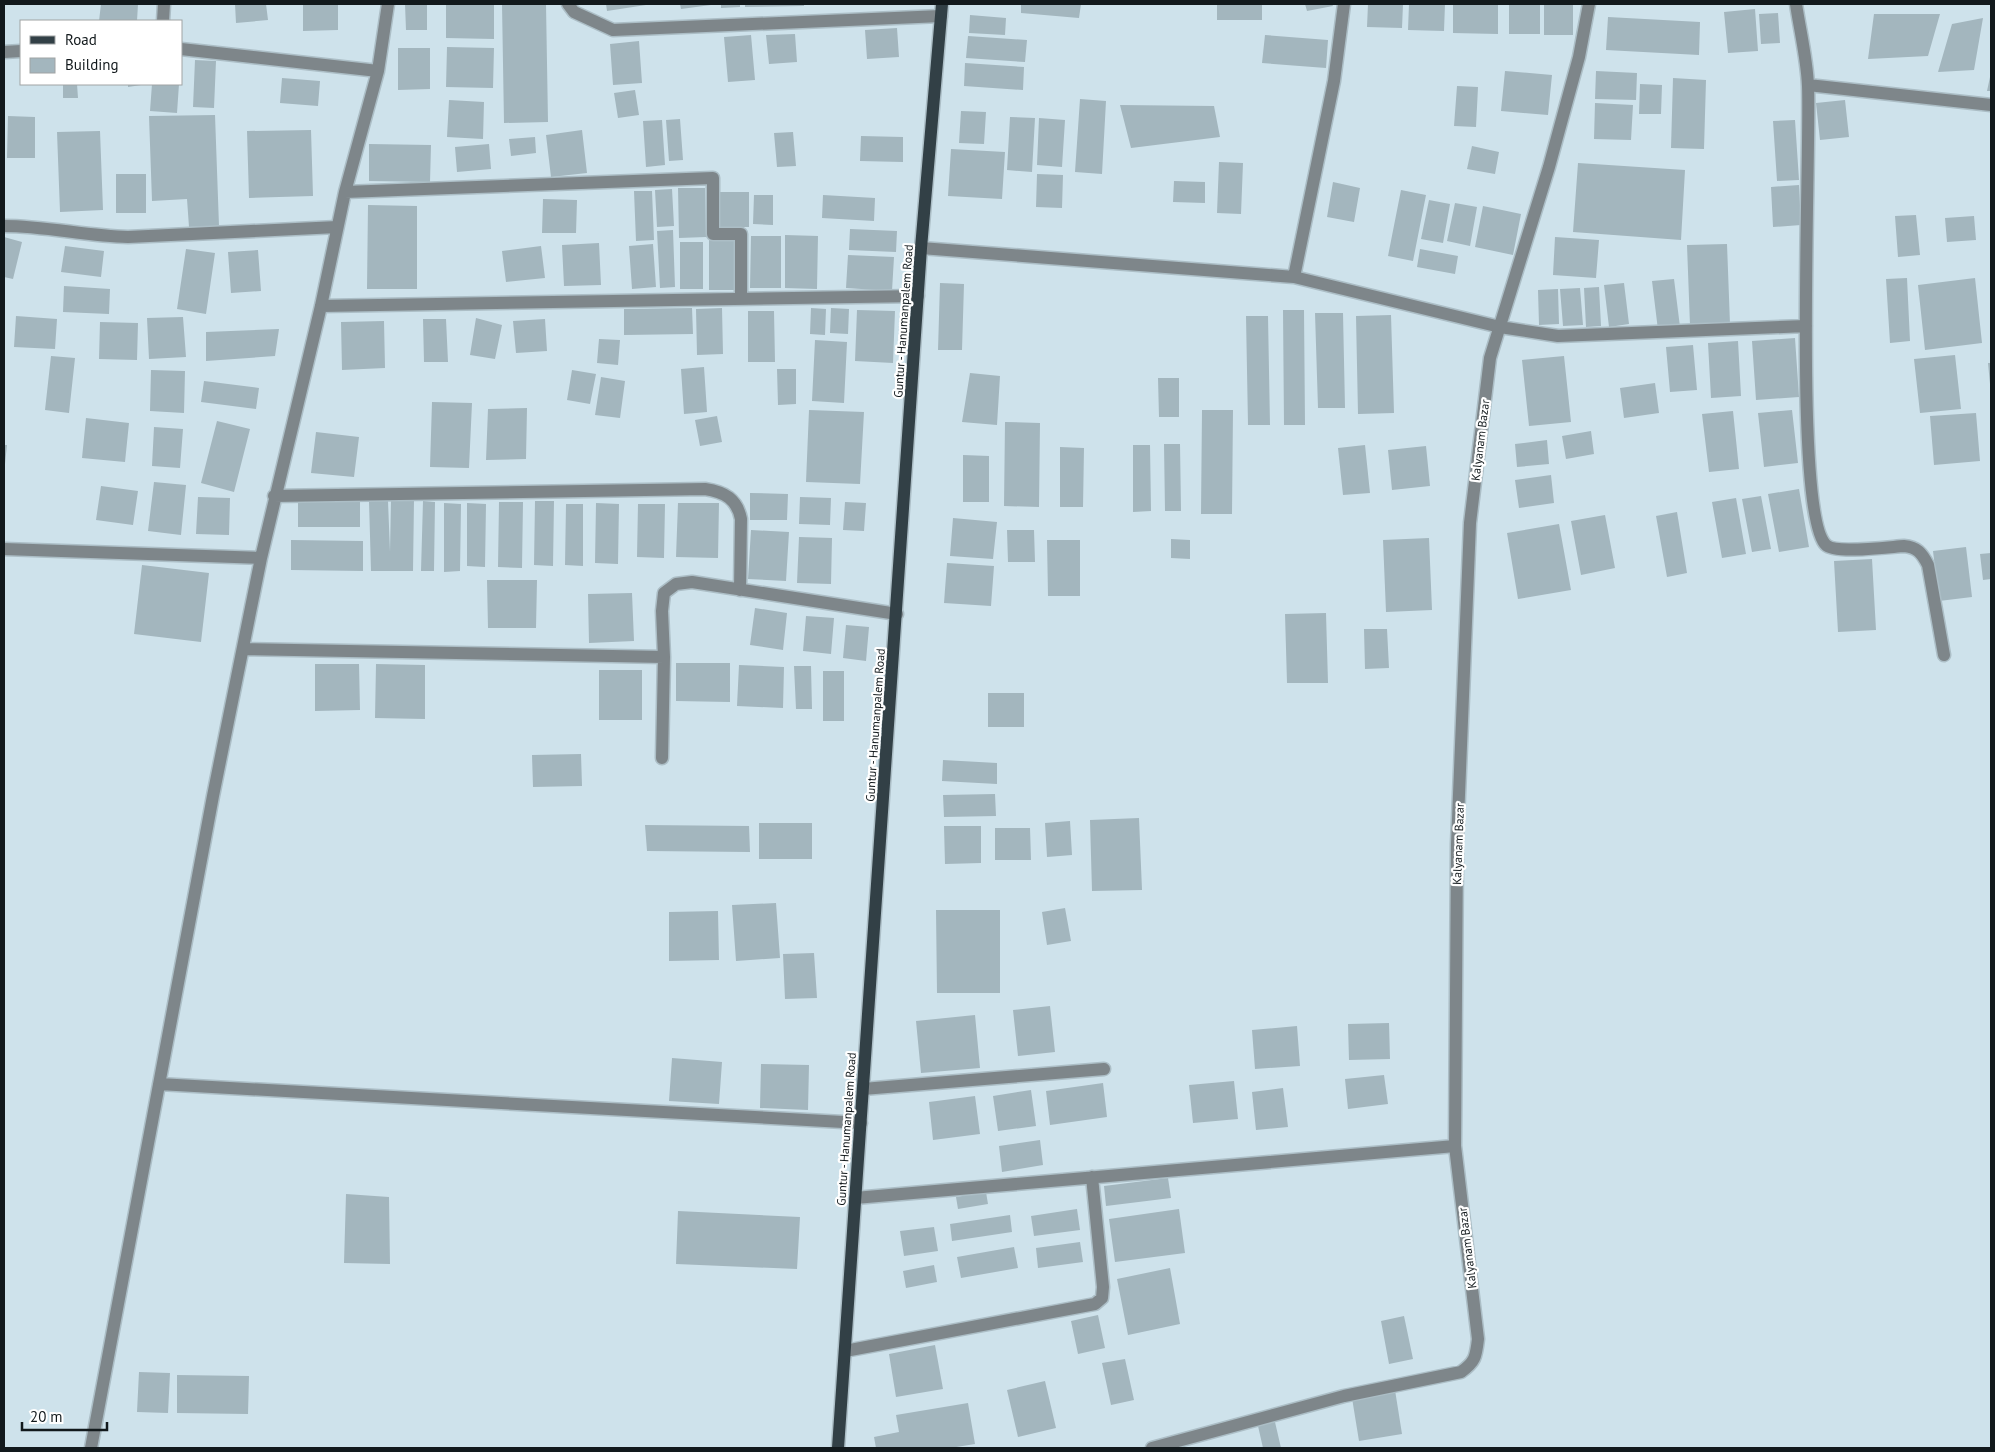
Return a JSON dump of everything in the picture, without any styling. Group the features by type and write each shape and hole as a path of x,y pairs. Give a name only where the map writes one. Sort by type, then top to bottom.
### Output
{"main road":[{"name":"Guntur - Hanumanpalem Road","path":"838,1448 921,248 942,10"}],"street":[{"path":"163,20 164,4"},
{"path":"91,1448 213,796 244,650 261,558 274,496 321,306 345,192 378,71 388,4"},
{"path":"568,4 574,12 613,30 942,10"},
{"path":"1294,277 1334,82 1344,4"},
{"name":"Kalyanam Bazar","path":"1152,1448 1344,1396 1461,1372 1472,1364 1478,1339 1455,1146 1457,844 1470,523 1490,358 1549,167 1579,57 1589,4"},
{"path":"1796,4 1808,85 1806,326 1810,467 1819,535 1826,546 1838,550 1904,546 1915,547 1923,554 1928,565 1944,655"},
{"path":"182,49 378,71"},
{"path":"4,52 20,51"},
{"path":"1808,85 1991,104"},
{"path":"345,192 713,178 713,234 741,234 741,299"},
{"path":"4,226 45,228 128,237 337,227"},
{"path":"921,248 1294,277 1500,327 1574,337 1806,326"},
{"path":"321,306 918,296"},
{"path":"274,496 705,489 720,491 731,498 739,508 741,519 740,590"},
{"path":"4,549 261,558"},
{"path":"662,758 664,657 662,611 664,593 676,584 692,582 897,614"},
{"path":"244,650 664,657"},
{"path":"863,1089 1104,1069"},
{"path":"159,1084 861,1123"},
{"path":"855,1198 1455,1146"},
{"path":"845,1351 1095,1304 1102,1298 1103,1287 1092,1177"}],"building":[{"path":"101,4 138,4 137,20 99,20"},
{"path":"235,4 266,4 268,20 236,23"},
{"path":"303,4 338,4 338,30 303,31"},
{"path":"405,4 427,4 427,30 406,30"},
{"path":"446,4 494,4 494,39 446,38"},
{"path":"502,4 546,4 548,122 504,123"},
{"path":"606,4 646,4 646,5 607,11"},
{"path":"680,4 711,4 711,5 681,9"},
{"path":"721,4 740,4 740,7 721,8"},
{"path":"745,4 804,4 804,6 745,7"},
{"path":"1021,4 1081,4 1079,18 1021,13"},
{"path":"1217,4 1262,4 1262,20 1217,20"},
{"path":"1305,4 1332,4 1333,6 1307,11"},
{"path":"1368,4 1403,4 1402,28 1367,27"},
{"path":"1409,4 1445,4 1444,31 1408,30"},
{"path":"1453,4 1498,4 1498,34 1453,33"},
{"path":"1509,4 1540,4 1540,34 1509,34"},
{"path":"1544,4 1573,4 1573,35 1544,35"},
{"path":"1755,9 1758,51 1728,53 1724,12"},
{"path":"1778,13 1780,43 1761,44 1759,14"},
{"path":"1874,14 1940,14 1928,56 1868,59"},
{"path":"970,15 1006,18 1005,35 969,33"},
{"path":"1608,17 1700,22 1699,55 1606,50"},
{"path":"1983,18 1974,70 1938,72 1952,24"},
{"path":"897,28 899,57 867,59 865,30"},
{"path":"795,34 797,62 769,64 766,35"},
{"path":"751,35 755,80 728,82 724,37"},
{"path":"1265,35 1328,40 1326,68 1262,63"},
{"path":"968,36 1027,40 1025,62 966,58"},
{"path":"639,41 642,83 613,85 610,44"},
{"path":"447,47 494,48 493,88 446,87"},
{"path":"398,48 430,48 430,89 398,90"},
{"path":"195,60 216,61 214,108 193,107"},
{"path":"965,63 1024,67 1023,90 964,86"},
{"path":"1505,71 1552,75 1548,115 1501,111"},
{"path":"1596,71 1637,73 1636,100 1595,99"},
{"path":"1990,77 1991,91 1987,91"},
{"path":"282,78 320,81 318,106 280,103"},
{"path":"1673,78 1706,80 1704,149 1671,148"},
{"path":"1640,84 1662,85 1661,114 1639,114"},
{"path":"63,85 77,85 78,98 63,98"},
{"path":"152,85 179,85 177,113 150,111"},
{"path":"1457,86 1478,87 1476,127 1454,126"},
{"path":"635,90 639,115 618,118 614,93"},
{"path":"1080,99 1106,101 1102,174 1075,172"},
{"path":"449,100 484,102 483,139 447,137"},
{"path":"1845,100 1849,137 1820,140 1816,103"},
{"path":"1595,103 1633,105 1631,140 1594,139"},
{"path":"1120,105 1214,106 1220,137 1131,148"},
{"path":"961,111 986,112 984,144 959,143"},
{"path":"215,115 219,226 189,227 187,199 152,201 149,116"},
{"path":"8,116 35,117 35,158 7,158"},
{"path":"1010,117 1035,118 1032,172 1007,170"},
{"path":"1039,118 1065,120 1062,167 1037,165"},
{"path":"680,119 683,160 669,161 666,120"},
{"path":"662,120 665,165 646,167 643,121"},
{"path":"1795,120 1799,180 1777,181 1773,121"},
{"path":"311,130 313,196 249,198 247,131"},
{"path":"582,130 587,173 551,177 546,135"},
{"path":"100,131 103,210 60,212 57,132"},
{"path":"793,132 796,166 777,167 774,133"},
{"path":"861,136 903,137 903,162 860,161"},
{"path":"535,137 536,153 511,156 509,139"},
{"path":"369,144 431,145 430,182 369,181"},
{"path":"489,144 491,169 457,172 455,147"},
{"path":"1472,146 1499,152 1495,174 1467,169"},
{"path":"951,149 1005,152 1002,199 948,196"},
{"path":"1219,162 1243,163 1241,214 1217,213"},
{"path":"1578,163 1685,170 1681,240 1573,232"},
{"path":"116,174 146,174 146,213 116,213"},
{"path":"1037,174 1063,175 1062,208 1036,207"},
{"path":"1174,181 1205,182 1205,203 1173,202"},
{"path":"1333,182 1360,188 1354,222 1327,217"},
{"path":"1799,185 1801,225 1773,227 1771,187"},
{"path":"678,188 705,188 706,237 679,238"},
{"path":"672,189 674,226 657,227 655,190"},
{"path":"1401,190 1426,195 1413,261 1388,256"},
{"path":"634,191 652,191 654,240 636,241"},
{"path":"719,192 749,192 749,227 719,227"},
{"path":"754,195 773,195 773,225 753,224"},
{"path":"823,195 875,198 874,221 822,218"},
{"path":"543,199 577,200 576,233 542,233"},
{"path":"1429,200 1450,204 1443,243 1421,239"},
{"path":"1455,203 1477,207 1470,246 1447,241"},
{"path":"368,205 417,206 417,289 367,289"},
{"path":"1483,206 1521,214 1513,255 1475,247"},
{"path":"1916,215 1920,255 1898,257 1895,216"},
{"path":"1974,216 1976,240 1947,242 1945,218"},
{"path":"850,229 897,231 896,252 849,250"},
{"path":"673,230 675,287 660,288 657,231"},
{"path":"785,235 818,236 817,289 785,288"},
{"path":"751,236 781,236 781,288 750,288"},
{"path":"4,237 22,242 13,279 4,277"},
{"path":"1555,237 1599,240 1596,278 1553,275"},
{"path":"709,240 735,240 735,290 709,290"},
{"path":"680,242 703,242 703,289 680,289"},
{"path":"599,243 601,285 564,286 562,245"},
{"path":"653,244 656,287 632,289 629,246"},
{"path":"1727,244 1730,324 1690,325 1687,245"},
{"path":"65,246 104,251 101,277 61,272"},
{"path":"541,246 545,278 506,282 502,251"},
{"path":"186,249 215,253 206,314 177,309"},
{"path":"1420,249 1458,256 1455,274 1417,267"},
{"path":"258,250 261,291 231,293 228,252"},
{"path":"848,255 894,257 892,291 846,288"},
{"path":"1907,278 1910,341 1890,343 1886,279"},
{"path":"1975,278 1982,343 1925,350 1918,285"},
{"path":"1674,279 1680,327 1658,330 1652,281"},
{"path":"940,283 964,284 962,350 938,350"},
{"path":"1624,283 1629,324 1609,327 1604,285"},
{"path":"64,286 110,289 109,314 63,312"},
{"path":"1599,287 1601,326 1586,327 1584,288"},
{"path":"1580,288 1583,325 1563,326 1560,289"},
{"path":"1558,289 1559,324 1539,325 1538,290"},
{"path":"692,308 693,334 624,335 624,309"},
{"path":"722,308 723,354 697,355 696,309"},
{"path":"811,308 826,309 825,335 810,334"},
{"path":"831,308 849,309 848,334 830,333"},
{"path":"857,310 895,311 893,363 855,361"},
{"path":"1283,310 1304,310 1305,425 1284,425"},
{"path":"748,311 774,311 775,362 748,362"},
{"path":"1315,313 1343,313 1345,408 1318,408"},
{"path":"1391,315 1394,413 1358,414 1356,316"},
{"path":"16,316 57,319 55,349 14,347"},
{"path":"1246,316 1268,316 1270,425 1248,425"},
{"path":"183,317 186,357 149,359 147,318"},
{"path":"476,318 502,325 495,359 470,355"},
{"path":"423,319 446,319 448,362 424,362"},
{"path":"545,319 547,351 516,353 513,321"},
{"path":"384,321 385,368 342,370 341,322"},
{"path":"100,322 138,323 137,360 99,359"},
{"path":"279,329 275,356 206,361 206,332"},
{"path":"1795,338 1799,397 1756,400 1752,341"},
{"path":"599,339 620,340 618,365 597,363"},
{"path":"815,340 847,342 844,403 812,401"},
{"path":"1738,341 1741,396 1711,398 1708,343"},
{"path":"1693,345 1697,390 1670,392 1666,347"},
{"path":"1955,355 1961,409 1920,413 1914,359"},
{"path":"51,356 75,358 69,413 45,410"},
{"path":"1564,356 1571,422 1529,426 1522,360"},
{"path":"1988,363 1991,363 1991,384 1990,384"},
{"path":"704,367 707,412 684,414 681,369"},
{"path":"777,369 796,369 796,404 778,405"},
{"path":"151,370 185,371 184,413 150,411"},
{"path":"572,370 596,374 590,404 567,400"},
{"path":"970,373 1000,376 997,425 962,422"},
{"path":"601,377 625,381 620,418 595,415"},
{"path":"1158,378 1179,378 1179,417 1159,417"},
{"path":"204,381 259,388 256,409 201,402"},
{"path":"1655,383 1659,413 1624,418 1620,388"},
{"path":"432,402 472,403 469,468 430,467"},
{"path":"527,408 526,459 486,460 488,409"},
{"path":"809,410 864,412 860,484 806,482"},
{"path":"1202,410 1233,410 1232,514 1201,514"},
{"path":"1792,410 1798,463 1764,467 1758,413"},
{"path":"1733,411 1739,469 1709,472 1702,414"},
{"path":"1976,413 1980,461 1934,465 1930,416"},
{"path":"717,416 722,442 700,446 695,420"},
{"path":"86,418 129,423 125,462 82,458"},
{"path":"217,421 250,429 234,492 201,483"},
{"path":"1005,422 1040,423 1039,507 1004,506"},
{"path":"154,427 183,429 180,468 152,466"},
{"path":"1591,431 1594,454 1566,459 1562,436"},
{"path":"316,432 359,437 354,477 311,473"},
{"path":"1547,440 1549,464 1517,467 1515,444"},
{"path":"1164,444 1180,444 1181,511 1165,511"},
{"path":"4,445 7,445 5,464 4,464"},
{"path":"1133,445 1150,445 1151,511 1133,512"},
{"path":"1365,445 1370,493 1343,495 1338,448"},
{"path":"1426,446 1430,486 1392,490 1388,450"},
{"path":"1060,447 1084,448 1083,507 1060,507"},
{"path":"963,455 989,456 989,502 963,502"},
{"path":"1551,475 1554,503 1519,508 1515,480"},
{"path":"154,482 186,485 181,535 148,531"},
{"path":"101,486 138,491 133,525 96,520"},
{"path":"1799,489 1809,547 1779,552 1768,494"},
{"path":"750,493 788,494 787,520 750,520"},
{"path":"1761,496 1771,549 1752,552 1742,499"},
{"path":"198,497 230,498 229,535 196,534"},
{"path":"800,497 831,498 830,525 799,524"},
{"path":"1736,498 1746,554 1722,558 1712,502"},
{"path":"298,500 360,501 360,527 298,527"},
{"path":"391,500 414,500 413,571 371,571 369,501 388,501 390,552"},
{"path":"423,501 435,502 434,571 421,571"},
{"path":"535,501 554,501 553,566 534,565"},
{"path":"499,502 523,502 522,568 498,567"},
{"path":"845,502 866,503 864,531 843,530"},
{"path":"444,503 461,504 460,571 444,572"},
{"path":"467,503 486,504 485,567 467,566"},
{"path":"596,503 619,504 618,564 595,563"},
{"path":"678,503 719,503 718,558 676,557"},
{"path":"566,504 583,504 583,566 565,565"},
{"path":"638,504 665,504 664,558 637,557"},
{"path":"1677,512 1687,573 1667,577 1656,516"},
{"path":"1605,515 1615,568 1581,575 1571,521"},
{"path":"953,518 997,522 993,559 950,556"},
{"path":"1559,524 1571,590 1518,599 1507,533"},
{"path":"751,530 789,532 786,581 748,579"},
{"path":"1007,530 1034,530 1035,562 1008,562"},
{"path":"799,537 832,538 831,584 797,583"},
{"path":"1429,538 1432,610 1386,612 1383,540"},
{"path":"1171,539 1190,540 1190,559 1171,558"},
{"path":"291,540 363,541 363,571 291,570"},
{"path":"1047,540 1080,540 1080,596 1048,596"},
{"path":"1966,547 1972,597 1939,601 1933,551"},
{"path":"1991,553 1991,579 1983,580 1980,554"},
{"path":"1872,559 1876,630 1838,632 1834,561"},
{"path":"947,563 994,566 991,606 944,603"},
{"path":"142,565 209,573 201,642 134,634"},
{"path":"487,580 537,580 536,628 488,628"},
{"path":"632,593 634,641 589,643 588,594"},
{"path":"755,608 787,613 783,650 750,645"},
{"path":"1326,613 1328,683 1287,683 1285,614"},
{"path":"806,616 834,618 831,654 803,651"},
{"path":"846,625 869,627 866,661 843,658"},
{"path":"1364,629 1387,629 1389,668 1365,669"},
{"path":"676,663 730,663 730,702 676,701"},
{"path":"315,664 359,664 360,710 315,711"},
{"path":"376,664 425,665 425,719 375,718"},
{"path":"739,665 784,667 783,708 737,706"},
{"path":"794,666 811,666 812,709 796,709"},
{"path":"599,670 642,670 642,720 599,720"},
{"path":"823,671 844,671 844,721 823,721"},
{"path":"988,693 1024,693 1024,727 988,727"},
{"path":"581,754 582,786 533,787 532,755"},
{"path":"943,760 997,763 997,784 942,781"},
{"path":"995,794 996,816 944,817 943,795"},
{"path":"1139,818 1142,890 1092,891 1090,820"},
{"path":"1070,821 1072,855 1047,857 1045,823"},
{"path":"759,823 812,823 812,859 759,859"},
{"path":"645,825 749,826 750,852 647,851"},
{"path":"944,826 981,826 981,863 945,864"},
{"path":"995,828 1030,828 1031,860 995,860"},
{"path":"776,903 780,958 736,961 732,905"},
{"path":"1065,908 1071,941 1047,945 1042,912"},
{"path":"936,910 1000,910 1000,993 937,993"},
{"path":"718,911 719,960 669,961 669,912"},
{"path":"814,953 817,998 785,999 783,954"},
{"path":"1050,1006 1055,1052 1018,1056 1013,1010"},
{"path":"975,1015 980,1068 921,1073 916,1021"},
{"path":"1389,1023 1390,1059 1349,1060 1348,1024"},
{"path":"1297,1026 1300,1066 1255,1069 1252,1030"},
{"path":"672,1058 722,1062 719,1104 669,1101"},
{"path":"761,1064 809,1065 808,1110 760,1108"},
{"path":"1384,1075 1388,1104 1348,1109 1345,1079"},
{"path":"1234,1081 1238,1119 1193,1123 1189,1085"},
{"path":"1103,1083 1107,1117 1050,1125 1046,1091"},
{"path":"1283,1088 1288,1127 1256,1130 1252,1092"},
{"path":"1031,1090 1036,1126 998,1131 993,1096"},
{"path":"975,1096 980,1134 933,1140 929,1102"},
{"path":"1040,1140 1043,1165 1002,1172 999,1146"},
{"path":"1168,1178 1171,1198 1106,1206 1104,1186"},
{"path":"986,1192 988,1204 958,1209 956,1197"},
{"path":"346,1194 389,1197 390,1264 344,1263"},
{"path":"1077,1209 1080,1230 1034,1236 1031,1216"},
{"path":"1179,1209 1185,1253 1115,1262 1109,1219"},
{"path":"678,1211 800,1217 797,1269 676,1264"},
{"path":"1010,1215 1012,1232 952,1241 950,1224"},
{"path":"934,1227 938,1251 904,1256 900,1231"},
{"path":"1080,1242 1083,1262 1038,1268 1036,1248"},
{"path":"1014,1247 1018,1268 961,1278 957,1257"},
{"path":"934,1265 937,1282 906,1288 903,1271"},
{"path":"1170,1268 1180,1324 1128,1335 1117,1279"},
{"path":"1098,1315 1105,1348 1078,1354 1071,1321"},
{"path":"1404,1316 1413,1359 1389,1364 1381,1321"},
{"path":"935,1345 943,1389 896,1397 889,1354"},
{"path":"1125,1359 1134,1400 1111,1405 1102,1363"},
{"path":"139,1372 170,1373 168,1413 137,1412"},
{"path":"177,1375 249,1376 248,1414 177,1413"},
{"path":"1045,1381 1056,1428 1018,1437 1007,1390"},
{"path":"1395,1390 1402,1434 1359,1441 1352,1398"},
{"path":"968,1403 975,1444 950,1448 876,1448 874,1437 899,1432 896,1415"},
{"path":"1275,1422 1281,1448 1263,1448 1258,1426"}]}
